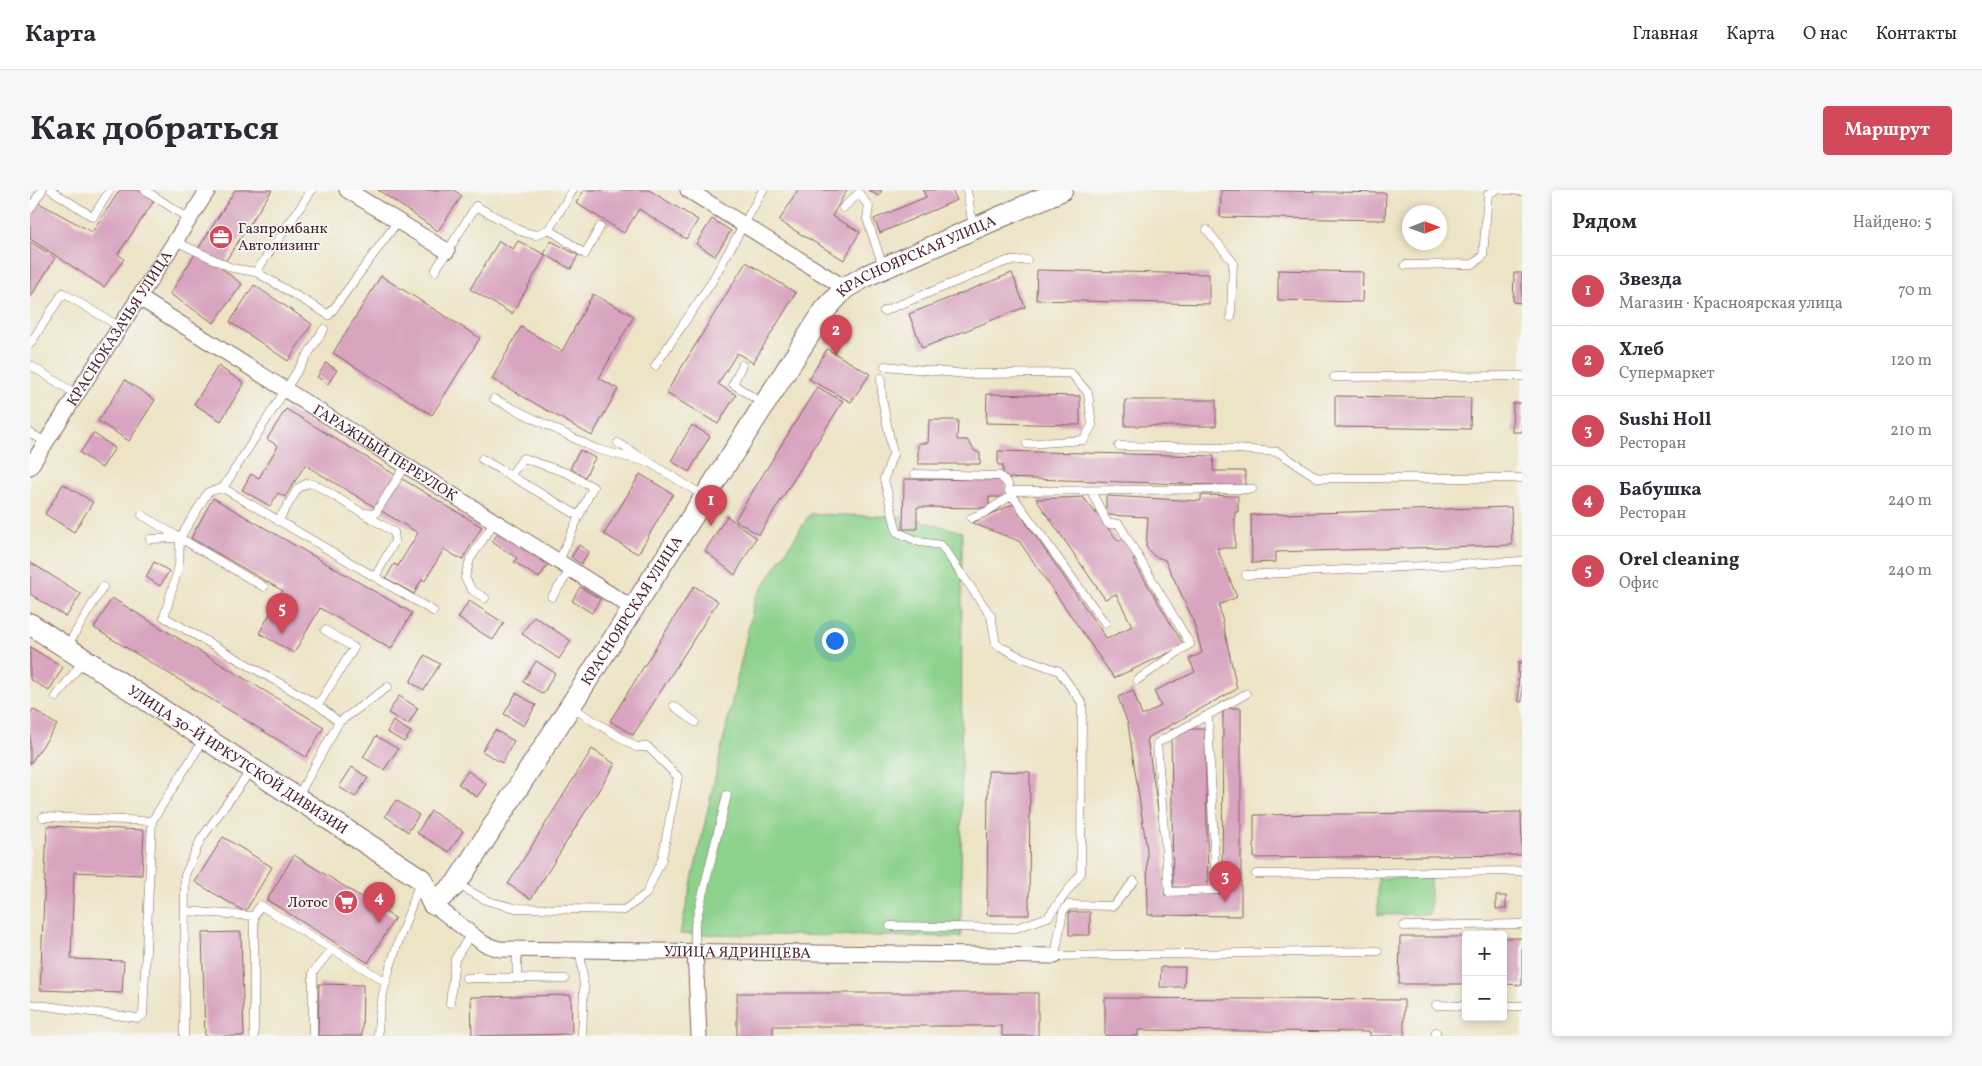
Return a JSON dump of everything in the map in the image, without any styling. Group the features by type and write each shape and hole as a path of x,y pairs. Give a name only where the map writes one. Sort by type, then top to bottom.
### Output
{"street":[{"name":"КРАСНОКАЗАЧЬЯ УЛИЦА","path":"30,467 208,190"},
{"path":"347,190 447,251"},
{"path":"688,190 845,288"},
{"name":"КРАСНОЯРСКАЯ УЛИЦА","path":"433,904 456,884 634,609 666,554 825,310 845,288 884,268 1062,190"},
{"name":"ГАРАЖНЫЙ ПЕРЕУЛОК","path":"138,297 634,609"},
{"name":"УЛИЦА 30-Й ИРКУТСКОЙ ДИВИЗИИ","path":"30,624 420,878"},
{"path":"420,878 433,904"},
{"name":"УЛИЦА ЯДРИНЦЕВА","path":"433,904 484,944 499,949 517,951 695,950 1055,956"},
{"path":"695,950 699,1036"}],"lane":[{"path":"30,209 42,190"},
{"path":"51,190 93,217 110,190"},
{"path":"144,190 189,219"},
{"path":"256,272 312,190"},
{"path":"435,271 476,206 522,232 536,235 549,229 573,190"},
{"path":"656,366 711,283 742,224 763,190"},
{"path":"967,190 974,229"},
{"path":"1405,265 1472,264 1483,256 1488,194 1496,190"},
{"path":"1504,190 1522,191"},
{"path":"843,208 858,193 869,207 867,219 884,268"},
{"path":"175,241 232,268 256,272 329,315 398,221"},
{"path":"549,229 584,254 600,227"},
{"path":"1207,230 1233,262 1231,317"},
{"path":"884,311 1007,261 1027,260"},
{"path":"30,344 63,292 120,327"},
{"path":"324,329 223,488 208,492 180,538 179,566 164,617 318,705 339,722"},
{"path":"30,365 76,394"},
{"path":"742,365 733,384 763,404"},
{"path":"885,366 966,374 1071,373 1088,393 1092,425 1084,440 1028,444"},
{"path":"1334,377 1522,376"},
{"path":"881,378 882,399 893,454 884,479 897,532 920,542 941,545 991,616 996,644 1018,656 1059,671 1082,703 1081,873 1048,917 1016,928 890,926"},
{"path":"494,398 596,448 651,464"},
{"path":"30,433 46,442"},
{"path":"618,443 704,496"},
{"path":"1119,446 1222,448 1278,452 1318,478 1522,478"},
{"path":"511,475 523,458 567,473 593,487 580,516 565,565 552,597"},
{"path":"482,459 580,516"},
{"path":"364,513 375,514 406,465"},
{"path":"915,474 1000,476 1008,484 1010,493 1105,623"},
{"path":"278,520 298,488 308,482 316,484 394,532 395,541 375,577"},
{"path":"223,488 433,610"},
{"path":"972,518 986,512 1010,493 1252,489"},
{"path":"1091,491 1108,524 1119,524 1190,644 1137,680"},
{"path":"142,514 264,587"},
{"path":"485,598 472,590 465,578 470,559 495,521"},
{"path":"150,539 180,538"},
{"path":"1246,575 1522,561"},
{"path":"66,647 103,586"},
{"path":"318,705 354,648 325,630"},
{"path":"56,697 84,659"},
{"path":"297,798 339,722 388,687"},
{"path":"1208,716 1216,890 1169,892 1157,744 1246,694"},
{"path":"674,706 695,722"},
{"path":"456,884 488,901 514,908 624,910 646,894 662,859 678,777 648,747 636,747 570,707"},
{"path":"30,1004 138,1018 143,1016 152,821 205,738"},
{"path":"184,1036 185,875 201,839 252,769"},
{"path":"695,950 695,925 727,796"},
{"path":"43,817 152,821"},
{"path":"1256,874 1522,871"},
{"path":"378,1036 378,1020 386,982 420,878"},
{"path":"1134,881 1113,906 1068,905 1063,911 1055,956 1378,951"},
{"path":"254,1036 254,916 260,906 386,982"},
{"path":"185,911 254,916"},
{"path":"1404,926 1522,924"},
{"path":"450,1003 455,959 471,934"},
{"path":"312,1036 313,972 332,949"},
{"path":"580,950 584,987 582,1036"},
{"path":"517,951 517,978"},
{"path":"466,978 565,979"},
{"path":"1436,1006 1462,1006"},
{"path":"1507,1006 1522,1006"}],"green space":[{"path":"810,514 908,517 962,532 961,937 680,934 755,599"},
{"path":"1378,878 1430,878 1430,914 1378,915"}],"building":[{"path":"120,190 138,190 154,201 118,254 124,259 104,287 30,239 30,198 92,232"},
{"path":"235,190 272,190 221,268 242,284 214,323 170,294"},
{"path":"378,190 454,190 462,196 438,231"},
{"path":"584,190 649,190 698,220 686,239 639,209 624,233 576,203"},
{"path":"798,190 847,190 832,216 860,232 844,260 779,221"},
{"path":"868,190 882,190 878,196"},
{"path":"923,190 952,190 957,200 880,233 874,219 926,197"},
{"path":"1221,190 1386,193 1385,220 1220,217"},
{"path":"712,219 731,231 715,256 696,244"},
{"path":"499,241 513,249 518,241 544,254 545,257 512,314 470,289"},
{"path":"551,241 578,255 571,269 544,254"},
{"path":"30,242 55,258 30,298"},
{"path":"746,262 796,293 753,363 737,353 718,384 736,395 718,424 666,393"},
{"path":"1037,270 1209,274 1209,304 1036,300"},
{"path":"1278,270 1363,272 1362,302 1278,300"},
{"path":"1012,273 1025,307 922,348 909,314"},
{"path":"1514,273 1522,273 1522,303 1513,302"},
{"path":"381,276 480,338 432,415 333,353"},
{"path":"254,285 312,324 288,361 230,322"},
{"path":"593,294 634,316 599,378 618,389 592,436 492,379 521,327 562,351"},
{"path":"827,349 870,374 851,402 809,379"},
{"path":"326,363 337,370 328,384 317,377"},
{"path":"218,366 244,383 221,421 194,404"},
{"path":"125,380 155,400 129,441 98,421"},
{"path":"817,387 843,401 759,535 735,520"},
{"path":"987,394 1080,396 1080,425 986,423"},
{"path":"1335,396 1471,398 1470,429 1335,427"},
{"path":"1125,400 1216,400 1216,426 1125,426"},
{"path":"1513,403 1522,403 1522,432 1512,432"},
{"path":"286,409 482,527 462,560 444,549 425,581 422,579 414,594 386,578 394,564 398,566 418,533 305,465 285,497 278,493 270,506 242,490 251,474 259,478 278,446 267,439"},
{"path":"929,420 958,420 957,440 967,440 975,451 980,453 980,464 918,464 918,443 928,443"},
{"path":"692,425 710,436 689,472 671,461"},
{"path":"93,433 115,448 102,468 80,453"},
{"path":"580,450 595,458 585,477 570,468"},
{"path":"998,451 1214,456 1213,471 1245,471 1245,486 1003,478 1003,465 998,465"},
{"path":"640,474 673,494 638,554 604,534"},
{"path":"904,479 999,480 1006,483 1005,497 989,497 989,508 917,507 917,529 903,529"},
{"path":"63,484 93,502 74,532 45,514"},
{"path":"1201,495 1238,496 1238,512 1235,512 1235,548 1217,548 1237,597 1219,605 1237,689 1147,738 1164,849 1165,895 1222,894 1223,708 1241,708 1241,916 1148,915 1147,850 1128,724 1118,697 1133,690 1142,716 1161,706 1154,691 1195,672 1189,659 1202,653 1192,617 1165,560 1154,556 1146,547 1148,517 1106,515 1106,496 1201,501"},
{"path":"1083,497 1118,541 1124,538 1136,558 1133,560 1184,646 1114,678 1019,541 972,523 1013,504 1107,639 1132,626 1116,594 1105,599 1036,499"},
{"path":"213,498 412,613 391,649 320,608 294,653 259,633 283,591 191,538"},
{"path":"1511,507 1512,545 1276,552 1276,562 1252,563 1251,515"},
{"path":"727,516 756,538 735,575 705,551"},
{"path":"502,527 551,560 539,578 514,562 517,558 492,542"},
{"path":"579,545 589,552 581,564 571,557"},
{"path":"30,562 81,594 66,617 30,594"},
{"path":"154,562 169,571 160,586 146,577"},
{"path":"694,586 718,601 633,735 610,721"},
{"path":"580,587 600,599 592,613 572,601"},
{"path":"112,598 324,727 306,757 94,628"},
{"path":"469,601 504,623 493,640 458,618"},
{"path":"534,616 571,641 559,659 522,634"},
{"path":"30,647 63,667 49,691 30,679"},
{"path":"425,655 440,664 424,690 410,682"},
{"path":"536,661 555,673 543,694 523,682"},
{"path":"1518,662 1522,662 1522,702 1519,702"},
{"path":"516,693 536,705 524,726 504,714"},
{"path":"399,696 418,708 408,725 388,713"},
{"path":"33,709 57,725 30,764 30,714"},
{"path":"393,721 411,732 404,742 387,732"},
{"path":"1171,729 1205,729 1208,887 1173,887"},
{"path":"495,730 514,741 502,763 482,751"},
{"path":"376,736 398,749 384,770 363,757"},
{"path":"592,749 615,764 531,899 508,884"},
{"path":"352,767 368,778 355,797 339,787"},
{"path":"468,771 486,784 477,797 458,784"},
{"path":"988,771 1030,772 1029,915 987,915"},
{"path":"396,800 419,815 408,832 385,816"},
{"path":"431,811 463,831 449,852 417,833"},
{"path":"1521,812 1522,855 1254,858 1254,815"},
{"path":"47,826 144,830 142,875 74,872 71,959 124,961 122,993 40,990"},
{"path":"223,837 272,867 245,912 195,882"},
{"path":"294,855 395,918 368,963 267,900"},
{"path":"1496,896 1506,896 1506,909 1496,909"},
{"path":"1069,912 1090,912 1090,935 1069,935"},
{"path":"241,932 244,1036 205,1036 202,933"},
{"path":"1400,937 1462,937 1462,984 1399,984"},
{"path":"1507,938 1522,938 1522,985 1507,984"},
{"path":"1161,967 1185,967 1184,987 1160,987"},
{"path":"319,984 363,985 362,1036 318,1036"},
{"path":"737,993 1038,993 1038,1036 1002,1036 1002,1026 773,1026 773,1036 737,1036"},
{"path":"571,995 572,1034 472,1036 471,997"},
{"path":"1105,998 1404,1000 1404,1036 1370,1036 1370,1032 1138,1030 1138,1036 1105,1036"}],"place":[{"name":"Газпромбанк Автолизинг","path":"221,237"},
{"name":"Хлеб","path":"836,356"},
{"name":"Звезда","path":"711,526"},
{"name":"Orel cleaning","path":"282,634"},
{"name":"Лотос","path":"346,902"},
{"name":"Sushi Holl","path":"1225,902"},
{"name":"Бабушка","path":"379,923"}]}
